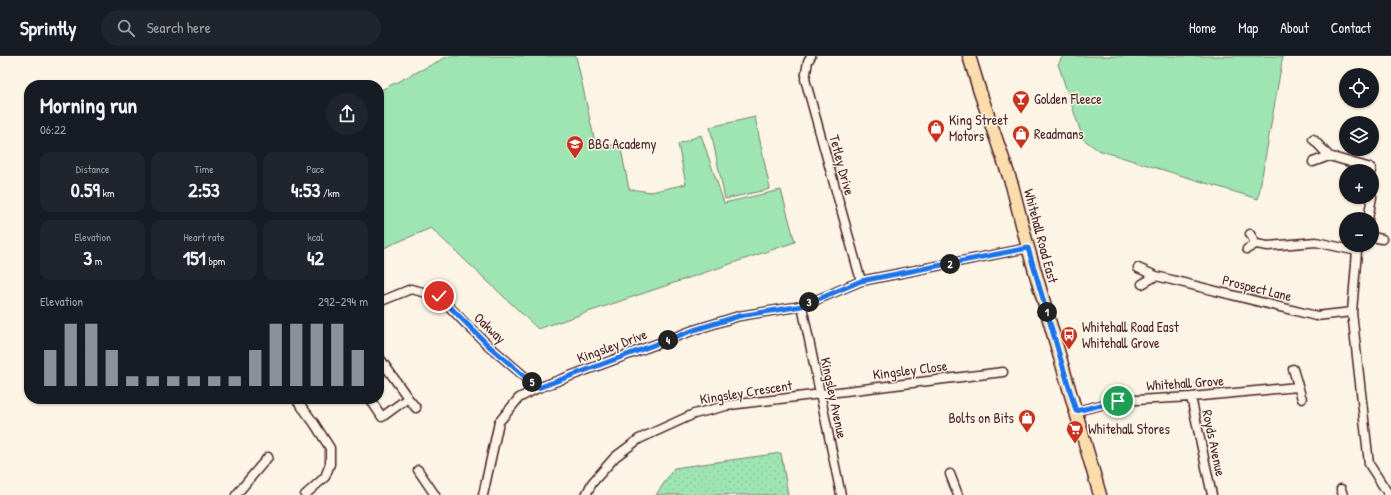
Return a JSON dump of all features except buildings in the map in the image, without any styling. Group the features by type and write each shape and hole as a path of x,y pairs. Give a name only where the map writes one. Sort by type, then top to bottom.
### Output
{"main road":[{"name":"Whitehall Road East","path":"969,56 1012,185 1028,248 1100,495"}],"street":[{"name":"Tetley Drive","path":"811,56 808,61 805,79 861,281"},
{"path":"1313,139 1328,156 1357,164"},
{"path":"1314,162 1328,156"},
{"path":"1250,234 1256,244"},
{"path":"1247,249 1256,244 1268,246 1316,242 1339,245"},
{"name":"Kingsley Drive","path":"483,495 499,422 519,398 538,388 694,330 739,316 802,306 861,281 1028,248"},
{"path":"1358,252 1352,312 1368,464 1389,495"},
{"name":"Prospect Lane","path":"1138,268 1156,276 1316,316 1352,312"},
{"path":"1142,284 1156,276"},
{"name":"Oakway","path":"384,300 411,289 439,296 489,346 538,388"},
{"name":"Kingsley Avenue","path":"802,306 841,495"},
{"path":"384,364 416,408"},
{"path":"1293,369 1302,399"},
{"name":"Kingsley Close","path":"820,394 1003,372"},
{"name":"Whitehall Grove","path":"1076,411 1118,401 1191,397 1298,387"},
{"name":"Kingsley Crescent","path":"586,495 592,483 615,457 639,438 694,414 730,405 820,394"},
{"name":"Royds Avenue","path":"1191,397 1212,495"},
{"path":"373,404 382,417 408,398"},
{"path":"300,404 330,448 330,464 325,477 305,495"},
{"path":"236,495 268,457"},
{"path":"418,470 435,495"},
{"path":"950,474 958,495"}],"green space":[{"name":"BBG Academy","path":"449,56 576,56 596,147 620,144 629,189 651,192 686,184 678,144 701,135 724,203 781,190 795,242 538,329 431,228 384,248 384,88"},
{"path":"1063,56 1283,56 1258,199 1098,150 1083,139 1058,64"},
{"path":"755,117 770,189 725,199 710,127"},
{"path":"781,453 788,495 656,495 674,468"}],"place":[{"name":"Golden Fleece","path":"1021,114"},
{"name":"King Street Motors","path":"936,143"},
{"name":"Readmans","path":"1021,149"},
{"name":"BBG Academy","path":"575,159"},
{"name":"Whitehall Road East Whitehall Grove","path":"1069,350"},
{"name":"Bolts on Bits","path":"1027,433"},
{"name":"Whitehall Stores","path":"1075,444"}],"route":[{"path":"439,296 489,346 538,388 566,376 694,330 739,316 802,306 861,281 1028,248 1076,411 1118,401"}]}
